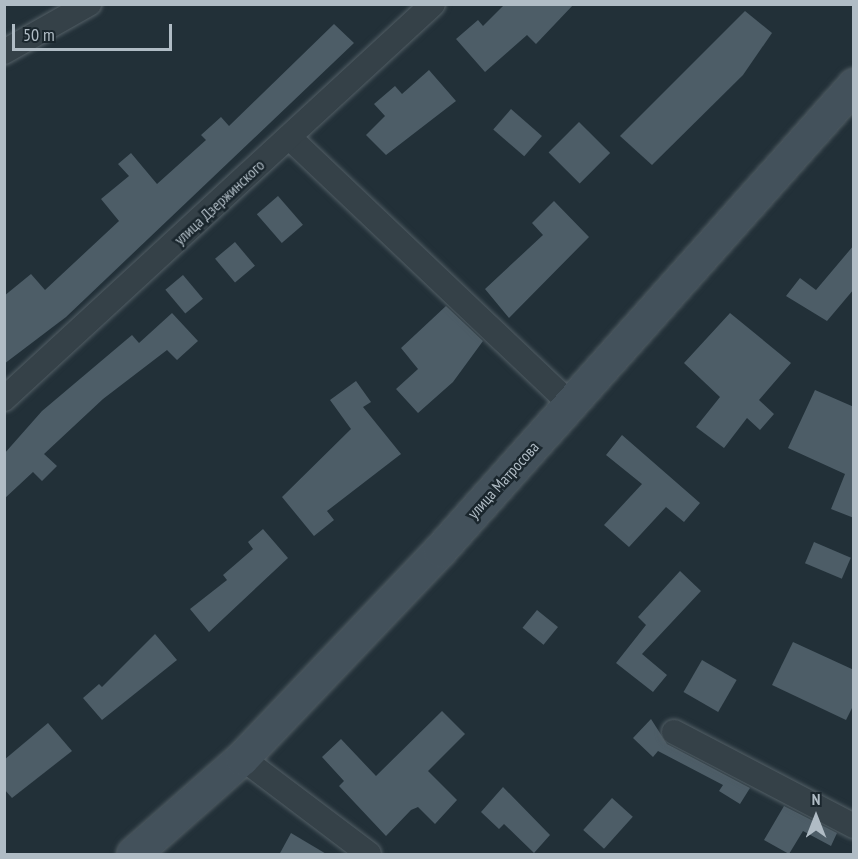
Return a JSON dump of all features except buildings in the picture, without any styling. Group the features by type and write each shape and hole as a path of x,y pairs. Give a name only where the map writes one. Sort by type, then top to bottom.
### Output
{"main road":[{"name":"улица Матросова","path":"133,855 242,758 571,405 854,85"}],"street":[{"path":"4,52 89,4"},
{"name":"улица Дзержинского","path":"4,399 433,4"},
{"path":"290,138 571,405"},
{"path":"674,732 854,826"},
{"path":"242,758 369,855"}]}
